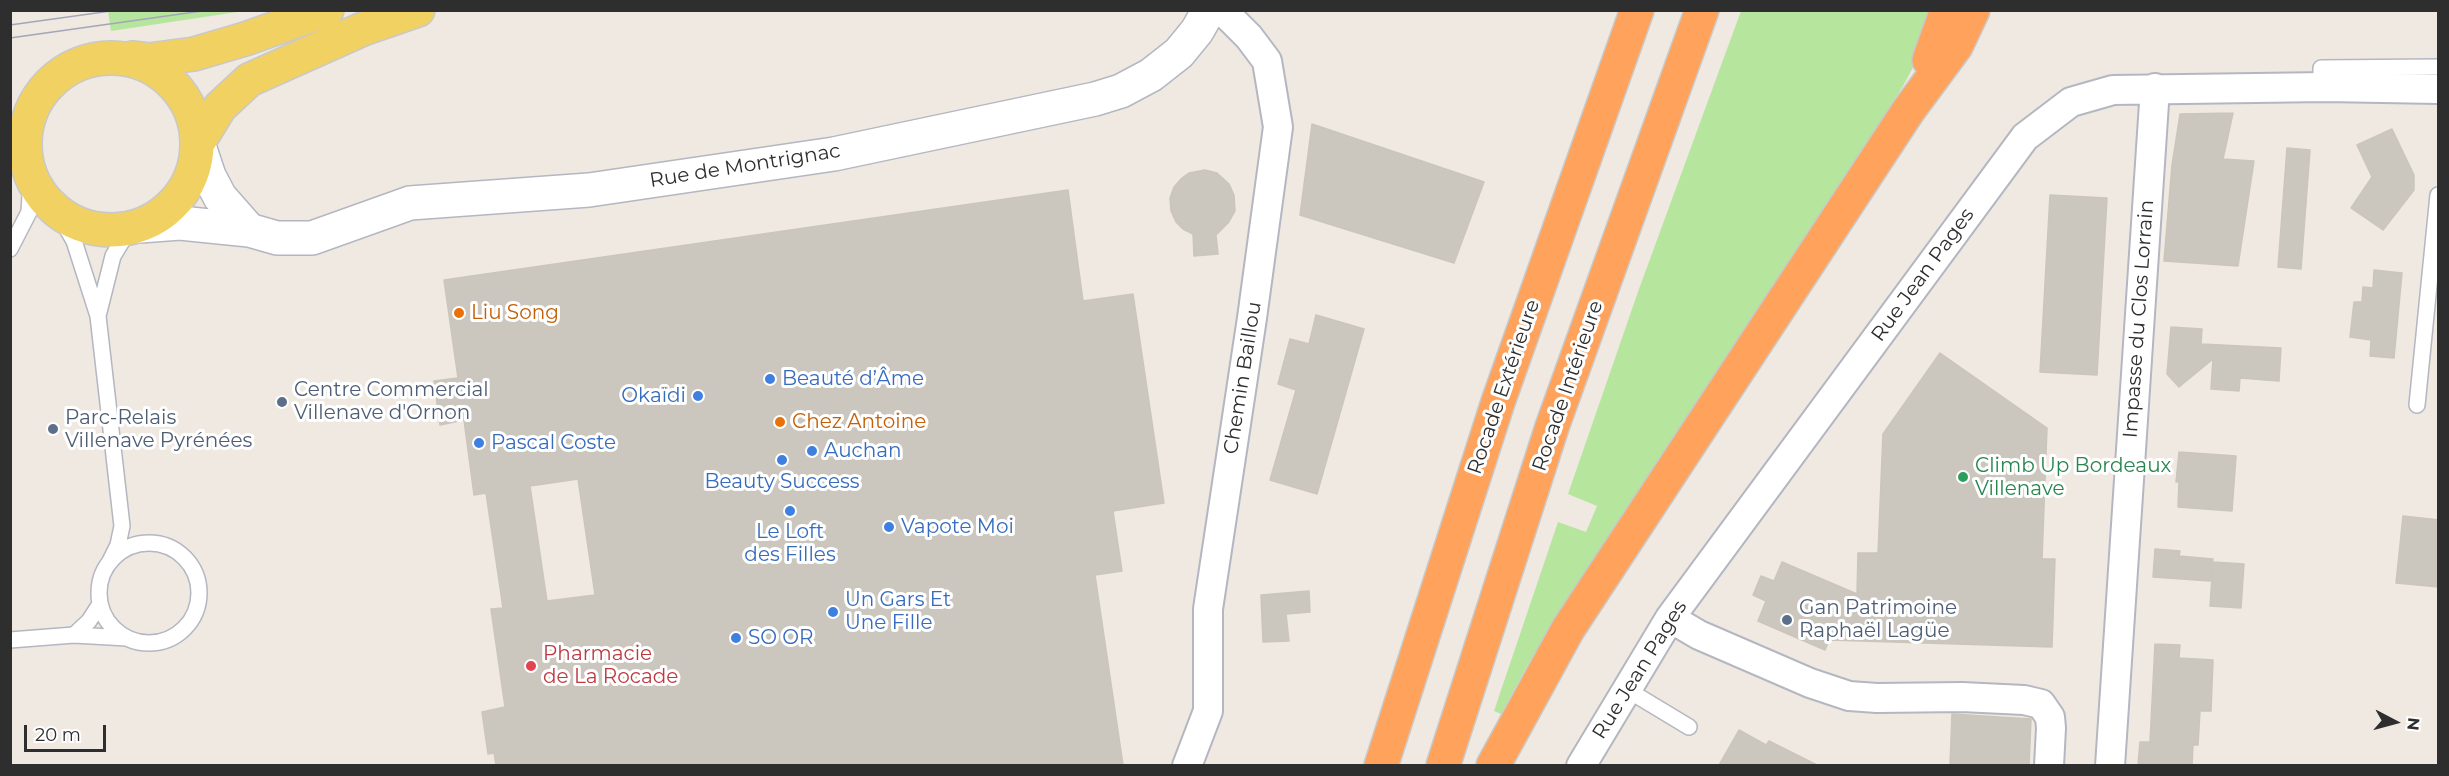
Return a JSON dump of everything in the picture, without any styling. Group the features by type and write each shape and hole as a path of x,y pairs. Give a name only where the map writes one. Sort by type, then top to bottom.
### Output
{"highway":[{"name":"Rocade Extérieure","path":"1381,765 1498,402 1637,10"},
{"name":"Rocade Intérieure","path":"1443,765 1552,428 1702,10"},
{"path":"1908,111 1947,10"},
{"path":"1493,765 1568,629 1908,111 1956,46 1973,10"}],"main road":[{"path":"10,101 67,69 91,59 118,57 149,60 194,54 246,39 327,10"},
{"path":"67,69 47,85 33,105 25,129 21,168 59,215 77,224 99,230 135,227 164,213 182,193 193,169 198,143 220,107 249,80 363,29 418,10"},
{"name":"Rue de Montrignac","path":"135,227 180,223 249,230 277,238 312,238 410,203 589,190 811,157 1095,99 1121,91 1151,75 1179,53 1197,31 1209,10"},
{"path":"118,57 143,63 165,76 182,94 193,118 198,143 209,176 220,197 249,230"}],"street":[{"name":"Chemin Baillou","path":"1187,765 1208,711 1208,609 1278,127 1267,61 1249,37 1228,16 1216,10"},
{"name":"Rue Jean Pages","path":"1581,765 1670,618 2025,137 2071,102 2113,90 2320,87 2439,89"},
{"name":"Impasse du Clos Lorrain","path":"2110,765 2155,88"},
{"path":"1670,618 1699,635 1810,683 1849,696 1962,697 2024,700 2042,704 2050,717 2049,765"}],"lane":[{"path":"2320,87 2321,68 2439,66"},
{"path":"10,249 29,212 21,168"},
{"path":"2416,405 2439,195"},
{"path":"59,215 79,254 98,316 122,526 118,545 103,574 99,589 100,604 106,618 127,638"},
{"path":"98,316 113,256 135,227"},
{"path":"10,640 74,635 156,642 169,639 180,632 196,610 198,589 192,567 181,554 167,546 152,543 122,526"},
{"path":"110,561 129,547 152,543"},
{"path":"74,635 89,621 100,604"},
{"path":"1626,689 1689,727"}],"green space":[{"path":"108,10 244,11 111,31"},
{"path":"1741,11 1934,11 1923,49 1903,86 1630,509 1576,586 1527,666 1501,714 1494,711 1558,522 1586,532 1597,506 1568,494 1639,289"}],"building":[{"path":"2233,113 2223,159 2254,161 2238,266 2164,261 2172,165 2180,114"},
{"path":"1312,124 1484,182 1454,263 1300,215"},
{"path":"2392,129 2414,175 2414,190 2383,230 2351,208 2372,177 2357,145"},
{"path":"2287,148 2310,150 2301,269 2278,267"},
{"path":"1205,170 1217,173 1229,184 1234,195 1235,211 1228,223 1216,235 1218,254 1194,256 1193,234 1176,222 1171,211 1170,198 1174,187 1182,178 1189,173"},
{"name":"Auchan","path":"1068,190 1083,301 1133,294 1164,503 1113,511 1122,571 1095,575 1123,765 496,765 494,753 488,754 482,712 505,707 491,609 503,608 486,493 474,495 464,420 440,425 434,381 458,378 444,280","holes":["578,479 595,595 547,601 530,486"]},
{"path":"2050,195 2107,198 2097,375 2040,372"},
{"path":"2374,270 2402,273 2394,358 2370,356 2371,340 2350,337 2354,302 2362,302 2363,287 2373,288"},
{"path":"1316,315 1364,329 1317,494 1270,480 1296,390 1278,384 1290,339 1309,344"},
{"path":"2171,327 2202,329 2201,344 2281,348 2279,381 2240,378 2239,391 2211,389 2213,359 2179,387 2167,374"},
{"path":"1940,353 2047,428 2042,559 2055,559 2052,647 1829,640 1825,650 1758,621 1766,601 1753,595 1761,576 1774,581 1782,562 1857,594 1858,553 1878,553 1883,434"},
{"path":"2179,452 2236,456 2232,511 2178,507 2179,482 2176,482"},
{"path":"2403,516 2439,520 2439,587 2396,583"},
{"path":"2155,549 2180,551 2179,556 2213,559 2210,581 2153,577"},
{"path":"2213,562 2244,564 2241,608 2210,606"},
{"path":"1309,591 1310,612 1286,614 1289,641 1263,642 1261,595"},
{"path":"2155,644 2180,645 2179,658 2213,660 2211,711 2200,711 2198,745 2193,745 2192,765 2138,765 2140,742 2150,742"},
{"path":"1952,714 2031,719 2029,765 1950,765"},
{"path":"1739,730 1766,745 1769,741 1817,765 1719,765"}],"tram line":[{"path":"10,25 118,10"},
{"path":"10,38 209,10"}],"place":[{"name":"Liu Song","path":"459,313"},
{"name":"Beauté d’Âme","path":"770,379"},
{"name":"Okaïdi","path":"698,396"},
{"name":"Centre Commercial Villenave d'Ornon","path":"282,402"},
{"name":"Chez Antoine","path":"780,422"},
{"name":"Parc-Relais Villenave Pyrénées","path":"53,429"},
{"name":"Pascal Coste","path":"479,443"},
{"name":"Auchan","path":"812,451"},
{"name":"Beauty Success","path":"782,460"},
{"name":"Climb Up Bordeaux Villenave","path":"1963,477"},
{"name":"Le Loft des Filles","path":"790,511"},
{"name":"Vapote Moi","path":"889,527"},
{"name":"Un Gars Et Une Fille","path":"833,612"},
{"name":"Gan Patrimoine Raphaël Lagüe","path":"1787,620"},
{"name":"SO OR","path":"736,638"},
{"name":"Pharmacie de La Rocade","path":"531,666"}]}
